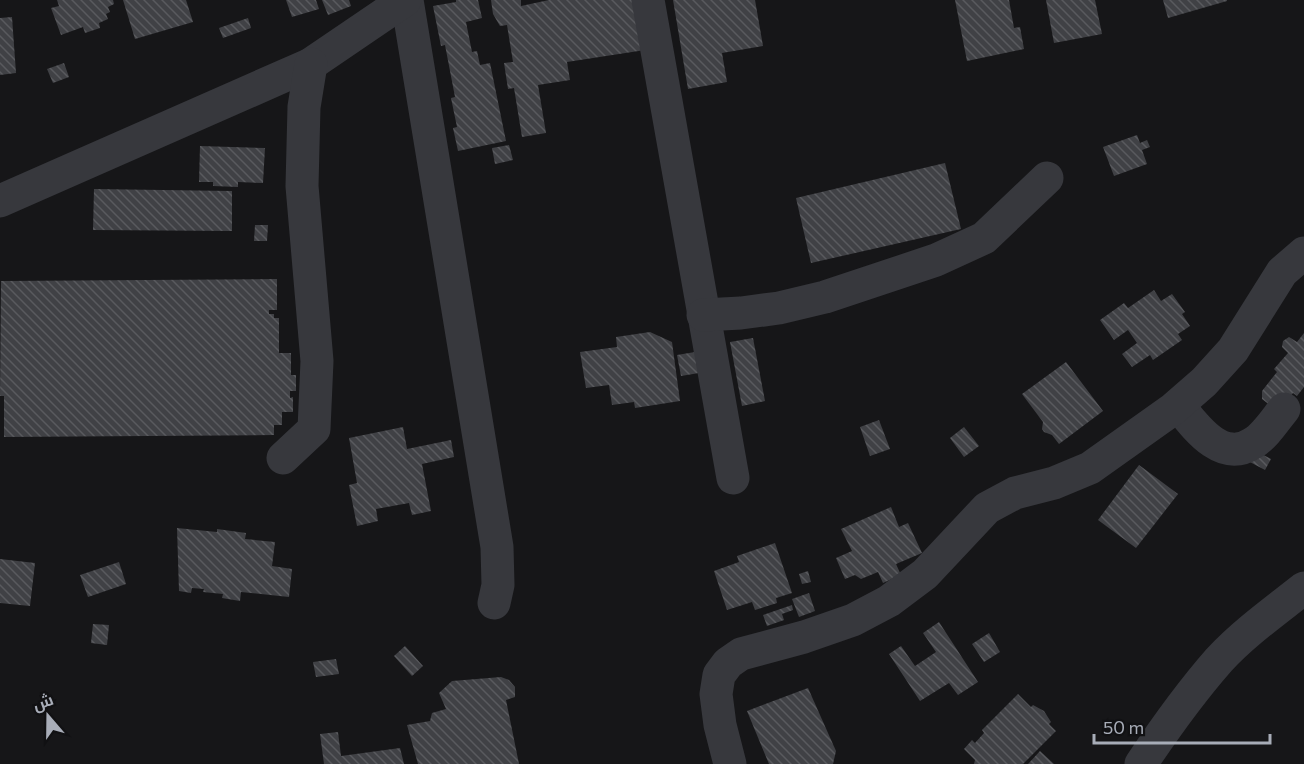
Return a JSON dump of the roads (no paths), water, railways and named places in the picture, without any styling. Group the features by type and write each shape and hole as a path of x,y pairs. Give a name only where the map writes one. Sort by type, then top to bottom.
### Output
{"street":[{"path":"0,201 311,64 406,0 497,547 498,585 495,603"},
{"path":"648,0 733,478"},
{"path":"282,458 314,429 317,361 302,186 303,107 311,64"},
{"path":"704,315 741,314 825,297 936,260 984,238 1047,178"},
{"path":"730,764 720,725 716,694 719,675 728,663 741,654 804,637 853,620 889,601 925,574 987,508 1016,493 1054,483 1090,468 1178,405 1204,382 1233,351 1282,272 1304,253"},
{"path":"1178,405 1203,435 1219,446 1230,449 1242,448 1254,443 1284,409"},
{"path":"1141,764 1179,707 1221,659 1267,617 1304,588"}]}
